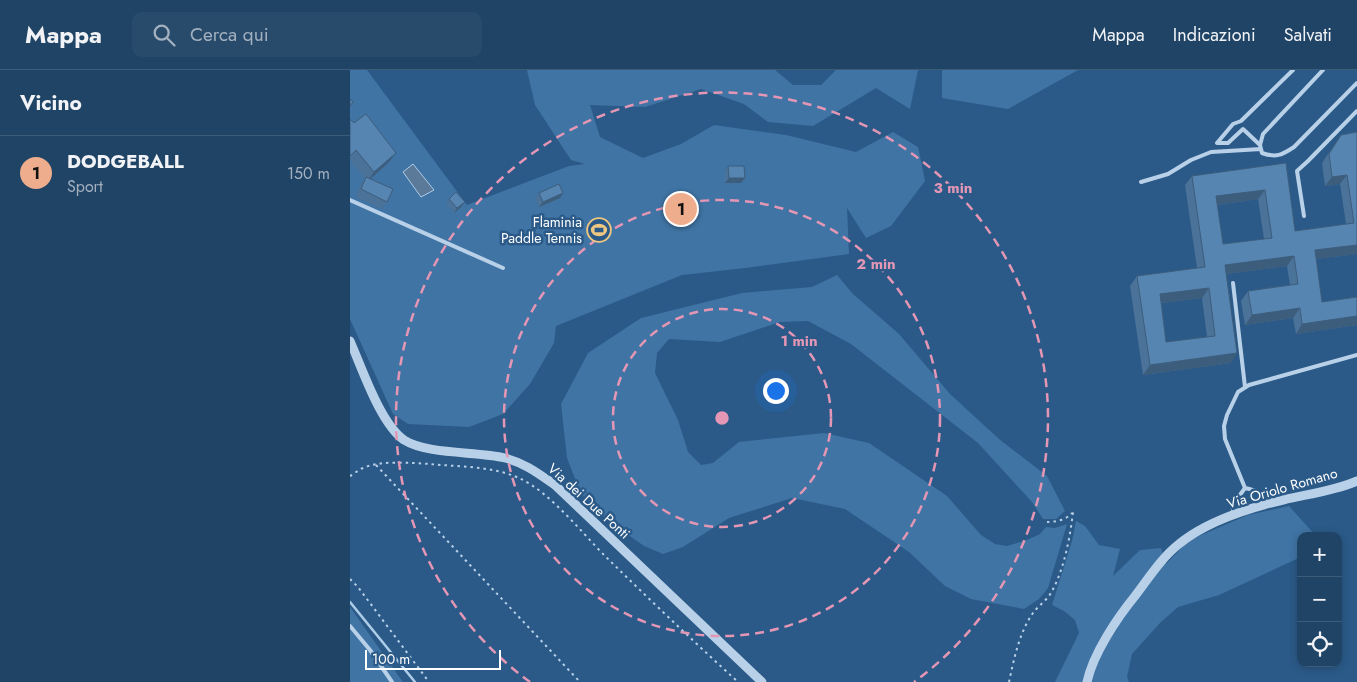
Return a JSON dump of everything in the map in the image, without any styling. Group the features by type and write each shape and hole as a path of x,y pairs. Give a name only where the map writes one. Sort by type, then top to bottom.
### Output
{"street":[{"name":"Via dei Due Ponti","path":"350,341 381,412 404,440 433,450 486,454 519,462 532,468 555,485 762,682"},
{"name":"Via Oriolo Romano","path":"1087,682 1096,657 1123,611 1178,544 1197,531 1234,515 1270,503 1326,491 1357,481"}],"lane":[{"path":"1243,129 1228,143 1217,143 1233,124 1241,121 1293,70"},
{"path":"1260,147 1264,134 1323,70"},
{"path":"1241,121 1243,129 1260,147 1262,154 1272,157 1284,154 1294,147 1357,83"},
{"path":"1304,216 1297,172 1357,111"},
{"path":"1141,182 1168,174 1192,160 1212,152 1260,147"},
{"path":"350,200 503,268"},
{"path":"1232,283 1245,387"},
{"path":"1245,488 1225,439 1224,426 1238,392 1249,385 1357,355"},
{"path":"1245,488 1260,492 1267,497 1270,503"},
{"path":"1234,515 1232,506 1245,488"},
{"path":"350,626 370,650 392,682"}],"path":[{"path":"350,476 363,468 375,464 406,462 496,471 520,479 539,490 552,501 660,609 738,682"},
{"path":"375,464 580,682"},
{"path":"1009,682 1015,655 1026,624 1034,611 1051,593 1058,577 1068,544 1073,512 1069,516 1055,522 1047,522"},
{"path":"350,579 364,594 429,682"}],"shaded area":[{"name":"Flaminia Paddle Tennis","path":"350,70 367,70 467,205 569,166 585,164 571,160 535,105 527,70 775,70 793,85 821,85 836,70 918,70 910,109 876,88 813,126 768,122 744,104 701,89 645,107 590,105 600,137 643,158 681,144 714,125 786,135 856,152 893,132 918,147 925,181 891,226 866,238 847,208 849,254 682,275 556,326 554,343 530,384 503,414 469,427 408,424 393,414 350,319"},
{"path":"942,70 1078,70 1008,109 942,98"},
{"path":"413,164 434,190 421,197 403,172"},
{"path":"837,275 853,294 899,334 950,394 999,439 1047,476 1065,511 1056,519 1043,519 1032,502 978,443 851,344 808,321 780,322 720,342 669,339 657,353 655,373 678,420 688,452 701,465 713,463 739,442 824,433 869,443 947,496 981,535 995,544 1007,546 1040,534 1046,527 1055,528 1067,524 1048,588 1039,599 1024,609 971,599 945,586 909,552 845,509 792,498 729,518 683,547 663,554 644,546 606,519 581,494 567,458 561,404 588,353 641,318 742,293 812,287"},
{"path":"1289,506 1312,532 1297,532 1297,559 1219,595 1178,607 1160,623 1132,654 1127,677 1129,682 1055,682 1079,633 1075,620 1064,611 1052,605 1072,541 1076,521 1085,526 1099,545 1120,549 1113,576 1140,550 1161,548 1166,564 1185,544 1248,515"},
{"path":"350,607 400,678 403,682 350,682"}],"building":[{"path":"366,114 396,153 374,172 356,150 350,156 350,119 354,123"},
{"path":"1357,132 1357,245 1315,250 1322,302 1357,297 1357,316 1302,324 1300,308 1252,315 1248,291 1298,284 1294,256 1225,265 1237,353 1150,365 1137,276 1205,267 1192,176 1286,163 1295,231 1354,223 1347,175 1332,177 1329,154 1341,135","holes":["1265,190 1272,238 1223,244 1216,196","1209,288 1215,336 1166,342 1160,294"]},
{"path":"728,166 744,166 745,178 729,178"},
{"path":"366,177 393,189 387,202 361,189"},
{"path":"559,184 563,193 543,202 539,193"},
{"path":"456,192 465,202 457,208 449,199"}],"waterway":[{"path":"350,602 415,682"}],"place":[{"name":"DODGEBALL","path":"681,209"},
{"name":"Flaminia Paddle Tennis","path":"599,230"}]}
